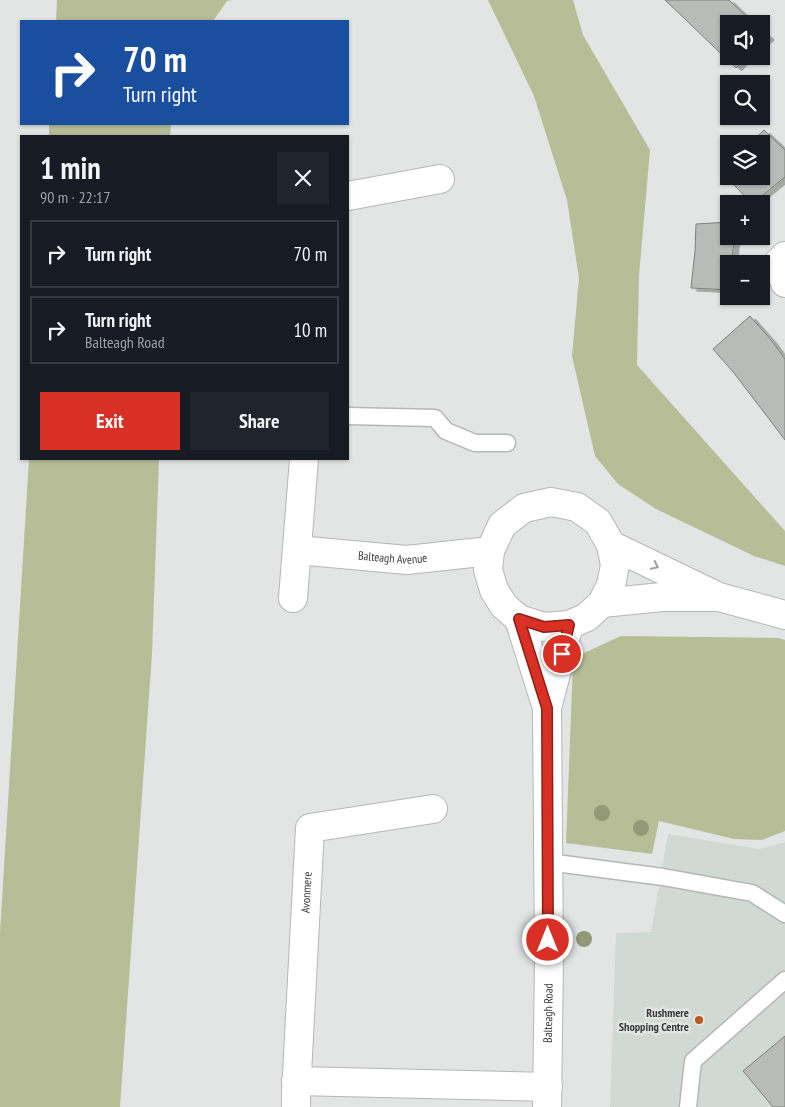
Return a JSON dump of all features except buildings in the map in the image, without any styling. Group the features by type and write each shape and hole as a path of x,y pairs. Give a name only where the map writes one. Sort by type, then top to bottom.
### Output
{"street":[{"path":"349,196 440,179"},
{"path":"785,256 778,264 785,282"},
{"path":"293,598 304,460"},
{"path":"551,502 577,507 598,522 611,545 614,565 611,585 602,603 587,617 569,625 544,627 519,619 504,606 494,590 488,570 490,550 502,525 524,508 551,502"},
{"path":"611,545 719,597 785,615"},
{"name":"Balteagh Avenue","path":"297,550 407,560 490,550"},
{"path":"602,603 662,597 719,597"},
{"name":"Balteagh Road","path":"519,619 547,708"},
{"name":"Balteagh Road","path":"547,1097 547,708 569,625"},
{"name":"Avonmere","path":"433,809 310,828 296,1094 547,1097"}],"lane":[{"path":"349,416 435,418 446,431 475,442 508,443"},
{"path":"548,862 663,877 752,893 785,914"},
{"path":"688,1107 693,1061 785,980"}],"shaded area":[{"name":"Rushmere Shopping Centre","path":"668,834 759,849 785,842 785,1107 610,1107 616,933 651,932"}],"green space":[{"path":"57,0 233,0 227,1 214,20 56,20"},
{"path":"488,0 573,0 583,35 650,150 639,276 637,365 785,531 785,566 754,556 656,509 618,484 595,456 572,356 579,278 567,200 534,96"},
{"path":"49,125 171,125 170,135 49,135"},
{"path":"29,460 159,460 152,654 120,1107 0,1107 0,933"},
{"path":"621,636 778,638 785,640 785,831 762,840 734,839 659,821 652,854 566,843 573,663 584,653"}],"place":[{"name":"Rushmere Shopping Centre","path":"699,1020"}],"route":[{"path":"548,940 547,708 519,619 544,627 569,625 562,654"}]}
